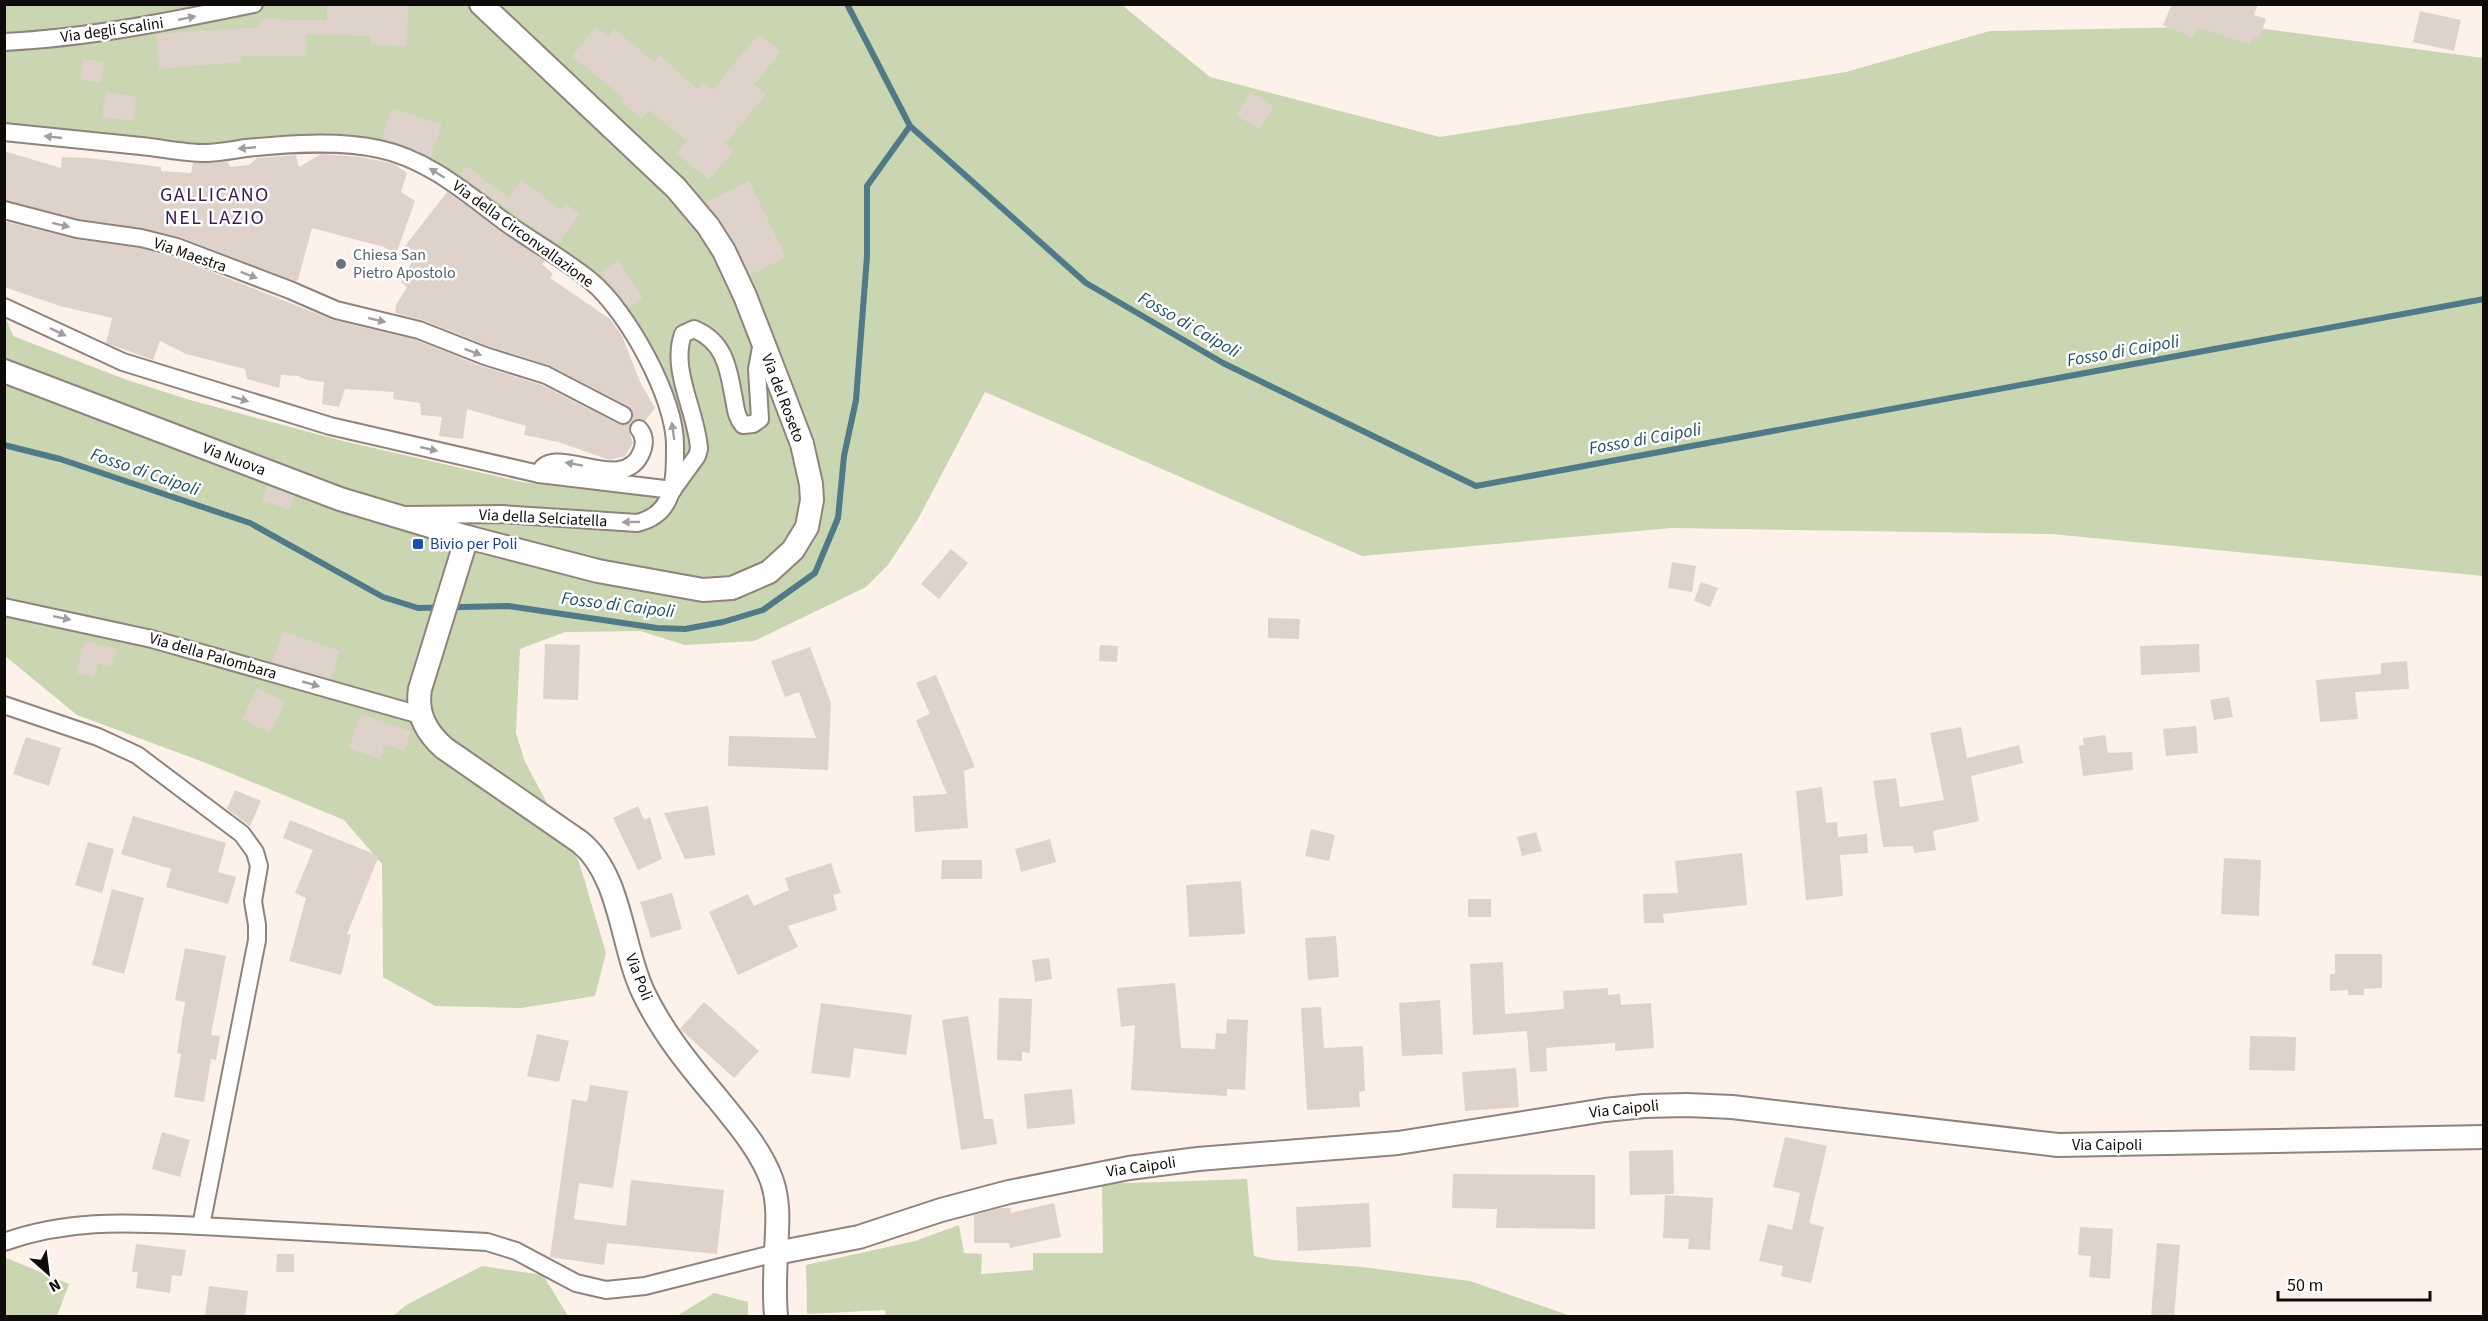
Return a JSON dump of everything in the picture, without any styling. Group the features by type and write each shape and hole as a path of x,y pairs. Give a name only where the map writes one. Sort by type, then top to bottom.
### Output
{"street":[{"name":"Via degli Scalini","path":"4,42 104,33 254,4"},
{"name":"Via del Roseto","path":"467,537 598,571 703,590 732,588 769,572 793,550 807,527 812,501 809,471 802,444 745,296 724,251 693,206 663,175 481,4"},
{"name":"Via della Circonvallazione","path":"4,132 206,153 247,148 301,146 368,147 417,162 466,192 593,282 609,301 639,344 669,404 675,437 673,490"},
{"name":"Via Maestra","path":"4,210 77,229 141,238 177,247 291,290 336,310 419,330 485,356 546,375 623,415"},
{"path":"4,307 111,357 330,426 538,474 673,490"},
{"name":"Via della Selciatella","path":"398,516 502,514 637,523 660,512 666,506 673,490 697,456 699,449 681,362 680,342 683,334 694,329 709,335 720,349 730,375 736,417 743,425 753,424 760,419 758,369 762,342"},
{"name":"Via Nuova","path":"4,371 340,499 467,537"},
{"path":"538,474 544,465 556,462 606,471 623,469 637,460 642,452 644,439 639,429"},
{"path":"420,714 420,689 467,537"},
{"name":"Via della Palombara","path":"4,607 152,639 420,714"},
{"path":"4,705 98,737 137,755 238,830 255,852 259,872 253,902 257,940 201,1226"},
{"name":"Via Poli","path":"420,714 430,733 444,748 580,842 597,860 615,904 635,973 656,1018 678,1050 755,1148 766,1168 777,1205 776,1317"},
{"name":"Via Caipoli","path":"776,1252 859,1237 976,1200 1104,1172 1198,1159 1398,1143 1585,1113 1644,1106 1732,1107 2058,1145 2484,1137"},
{"path":"4,1242 46,1229 93,1223 201,1226 487,1242 520,1253 576,1283 606,1290 645,1286 776,1252"}],"green space":[{"path":"5,4 1122,5 1210,77 1440,137 1846,72 1990,31 2243,26 2483,58 2483,576 2052,534 1672,528 1362,556 985,392 918,519 888,565 866,587 754,641 685,645 640,631 565,632 520,649 516,733 525,762 579,862 606,953 595,996 521,1008 435,1006 383,977 382,864 344,820 206,763 77,715 5,656 5,316 13,336 127,380 190,400 343,441 522,482 656,497 674,485 669,404 609,301 506,222 380,149 247,148 5,132"},
{"path":"1247,1179 1254,1256 1272,1260 1362,1267 1470,1281 1571,1316 886,1316 885,1310 807,1314 806,1265 915,1241 959,1225 964,1253 982,1254 981,1274 1033,1270 1033,1253 1103,1253 1102,1184"},
{"path":"4,1257 69,1284 57,1316 5,1316"},
{"path":"482,1266 543,1275 568,1316 393,1316 406,1305"},
{"path":"714,1293 748,1302 748,1316 677,1316"}],"building":[{"path":"327,4 408,4 407,46 371,45 371,36 306,34 306,56 241,56 242,62 159,69 156,34 260,27 260,19 327,20"},
{"path":"2172,4 2258,4 2254,15 2266,19 2259,39 2253,37 2250,45 2198,27 2193,38 2163,25"},
{"path":"2420,11 2461,20 2454,51 2413,42"},
{"path":"596,27 608,37 614,29 655,62 660,56 697,89 703,82 712,90 759,34 781,52 754,84 766,94 725,144 734,150 709,180 676,153 687,141 649,110 641,119 621,101 624,98 572,56"},
{"path":"84,58 104,62 100,83 80,79"},
{"path":"106,92 136,97 133,121 102,117"},
{"path":"1250,92 1274,107 1260,130 1236,115"},
{"path":"392,108 442,125 431,157 401,144 382,139"},
{"path":"4,151 61,168 62,157 89,158 161,167 161,171 191,173 193,163 228,162 230,167 249,165 257,158 296,155 299,167 321,154 362,157 394,164 407,173 401,192 415,201 396,254 384,247 312,228 298,280 295,281 180,237 142,228 79,219 4,200"},
{"path":"467,166 508,197 521,180 561,210 566,204 580,214 557,244 460,175"},
{"path":"749,181 786,257 750,275 735,244 706,202"},
{"path":"447,192 545,261 542,264 553,274 550,278 610,319 622,336 641,384 655,408 645,421 637,419 630,424 629,431 633,443 625,456 610,460 558,442 524,435 526,426 467,409 463,439 439,436 442,417 421,415 420,403 393,399 394,392 345,389 339,407 322,404 324,382 281,375 279,388 247,379 245,369 186,354 160,341 153,360 106,343 112,318 60,306 4,287 4,221 74,239 139,248 174,257 333,320 416,340 481,366 542,385 618,424 629,423 633,414 628,406 551,366 488,346 423,320 395,313 396,305 407,287 401,282 412,262 398,255"},
{"path":"619,260 643,299 629,308 600,272"},
{"path":"267,486 294,496 289,510 262,500"},
{"path":"951,549 968,563 939,599 921,584"},
{"path":"1672,562 1696,566 1692,592 1668,588"},
{"path":"1701,582 1718,588 1710,607 1694,601"},
{"path":"1268,618 1300,619 1299,639 1268,638"},
{"path":"283,631 340,651 330,679 272,662"},
{"path":"85,641 117,649 112,667 98,663 94,678 76,673"},
{"path":"545,644 580,645 578,700 543,699"},
{"path":"2199,644 2200,672 2141,675 2140,646"},
{"path":"1100,645 1118,646 1117,662 1099,661"},
{"path":"810,647 831,703 828,770 728,766 729,736 816,738 799,692 785,697 771,661"},
{"path":"2407,661 2409,689 2355,692 2358,719 2320,722 2316,680 2381,674 2381,663"},
{"path":"936,675 975,767 964,771 968,828 915,832 913,796 947,794 916,720 930,714 916,683"},
{"path":"257,688 286,702 270,733 242,719"},
{"path":"2229,697 2233,717 2214,720 2210,700"},
{"path":"361,714 411,731 404,751 385,744 380,759 349,748"},
{"path":"2196,726 2198,753 2166,756 2163,729"},
{"path":"1961,727 1967,758 2019,745 2023,763 1971,776 1979,821 1933,831 1936,850 1914,853 1913,846 1883,847 1873,781 1896,778 1900,807 1944,800 1930,733"},
{"path":"2105,735 2108,753 2132,752 2133,770 2083,776 2079,746 2084,745 2083,738"},
{"path":"26,737 61,748 49,786 13,774"},
{"path":"1822,787 1826,823 1837,822 1838,837 1867,834 1868,853 1840,855 1843,896 1806,900 1796,791"},
{"path":"235,790 261,801 250,826 227,809"},
{"path":"638,806 644,820 650,817 662,859 638,870 613,818"},
{"path":"708,806 715,855 685,859 664,813"},
{"path":"133,816 226,843 218,872 236,877 228,904 166,887 171,869 121,854"},
{"path":"290,820 379,856 347,934 351,935 341,975 289,961 306,898 295,893 313,850 283,838"},
{"path":"1311,829 1335,835 1329,861 1305,856"},
{"path":"1536,832 1542,851 1522,856 1517,837"},
{"path":"1050,839 1056,862 1021,872 1015,849"},
{"path":"88,842 114,849 102,893 75,885"},
{"path":"1742,853 1747,905 1663,914 1664,923 1644,923 1643,894 1678,893 1675,861"},
{"path":"2224,858 2261,860 2259,916 2221,914"},
{"path":"942,860 982,860 982,879 941,879"},
{"path":"831,863 841,893 833,895 837,910 788,926 798,947 738,975 709,912 748,894 754,906 789,890 785,878"},
{"path":"1241,881 1245,934 1189,937 1186,885"},
{"path":"112,889 144,898 124,974 92,965"},
{"path":"672,893 682,929 651,938 640,902"},
{"path":"1468,899 1491,899 1491,917 1468,917"},
{"path":"1336,936 1339,977 1308,980 1305,938"},
{"path":"185,948 226,956 211,1035 220,1036 216,1060 211,1059 204,1102 174,1097 181,1054 177,1053 185,1002 175,1000"},
{"path":"2335,954 2382,954 2382,988 2364,989 2364,995 2348,995 2348,990 2330,991 2330,974 2335,974"},
{"path":"1049,958 1052,979 1035,982 1032,960"},
{"path":"1503,962 1505,1014 1564,1009 1563,991 1608,988 1608,995 1620,994 1621,1005 1651,1003 1654,1048 1615,1051 1615,1043 1546,1048 1547,1071 1530,1072 1527,1031 1473,1035 1470,964"},
{"path":"1175,983 1181,1048 1215,1049 1216,1033 1226,1034 1227,1019 1248,1020 1245,1090 1227,1089 1227,1096 1131,1090 1135,1025 1121,1027 1117,988"},
{"path":"999,998 1032,999 1030,1053 1022,1052 1022,1061 997,1060"},
{"path":"1440,1000 1443,1054 1402,1056 1399,1003"},
{"path":"704,1002 759,1051 734,1078 680,1029"},
{"path":"821,1003 912,1015 906,1055 854,1048 850,1078 811,1073"},
{"path":"1321,1007 1324,1048 1363,1046 1365,1091 1359,1092 1360,1107 1307,1110 1301,1008"},
{"path":"968,1016 984,1119 993,1119 997,1144 961,1150 942,1020"},
{"path":"537,1034 569,1041 559,1082 527,1076"},
{"path":"2250,1036 2296,1037 2295,1071 2249,1070"},
{"path":"1516,1068 1519,1107 1465,1111 1462,1072"},
{"path":"590,1085 628,1091 613,1188 579,1183 574,1219 626,1226 631,1180 724,1190 717,1254 607,1243 604,1265 550,1257 572,1099 587,1102"},
{"path":"1072,1089 1075,1124 1027,1129 1024,1094"},
{"path":"162,1132 190,1140 180,1177 152,1169"},
{"path":"1785,1137 1827,1146 1809,1223 1824,1227 1811,1283 1781,1276 1783,1266 1759,1261 1768,1224 1792,1230 1800,1193 1773,1187"},
{"path":"1673,1150 1674,1194 1630,1195 1629,1151"},
{"path":"1453,1174 1595,1175 1595,1229 1496,1228 1497,1209 1452,1208"},
{"path":"1665,1195 1713,1198 1710,1250 1688,1249 1689,1239 1663,1238"},
{"path":"1054,1203 1061,1237 1010,1248 1009,1243 974,1243 974,1215 1000,1208 1010,1208 1011,1213"},
{"path":"1369,1203 1371,1247 1298,1251 1296,1207"},
{"path":"2080,1227 2113,1229 2110,1279 2089,1277 2091,1256 2078,1255"},
{"path":"2157,1243 2180,1245 2174,1317 2151,1317"},
{"path":"136,1244 186,1250 182,1276 172,1275 170,1293 136,1288 138,1272 132,1272"},
{"path":"277,1254 294,1254 294,1272 276,1272"},
{"path":"209,1286 248,1291 245,1317 205,1317"}],"waterway":[{"name":"Fosso di Caipoli","path":"847,4 910,126"},
{"name":"Fosso di Caipoli","path":"4,445 60,459 250,523 383,597 418,608 508,606 657,628 685,629 723,622 763,610 815,573 838,518 844,456 856,400 867,256 867,186 910,126 1086,283 1223,363 1476,486 2484,299"}],"place":[{"name":"Chiesa San Pietro Apostolo","path":"341,264"},
{"name":"Bivio per Poli","path":"418,544"}],"district":[{"name":"GALLICANO NEL LAZIO","path":"215,206"}]}
